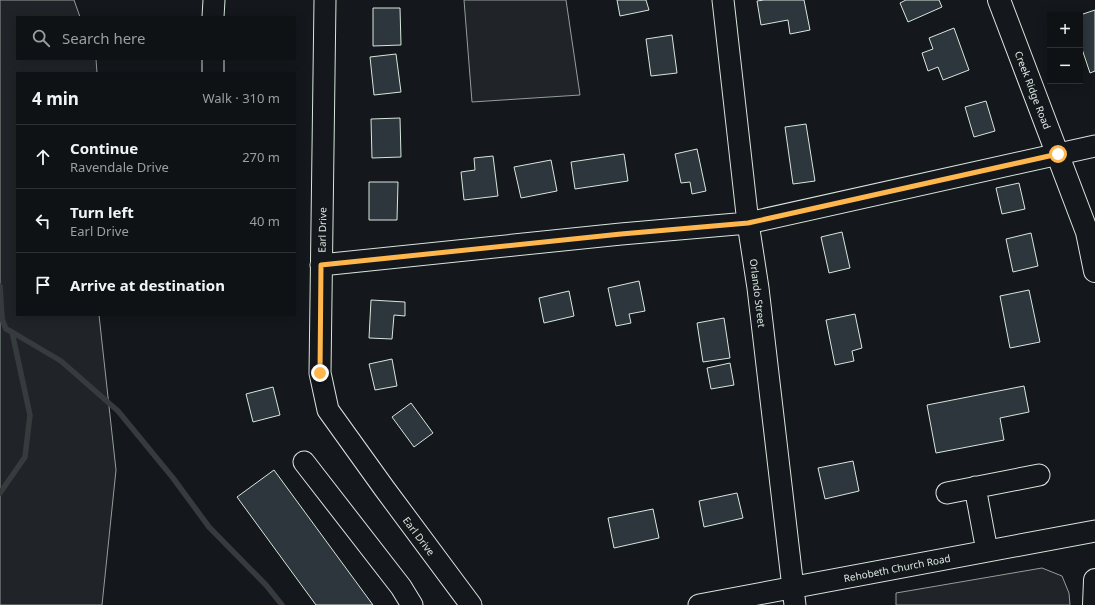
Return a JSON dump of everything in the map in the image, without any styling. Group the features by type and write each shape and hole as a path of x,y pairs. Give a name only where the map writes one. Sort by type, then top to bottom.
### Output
{"main road":[{"name":"Creek Ridge Road","path":"999,0 1087,232 1095,271"},
{"path":"1094,605 1095,580"}],"street":[{"path":"213,16 214,0"},
{"name":"Earl Drive","path":"325,0 320,373 328,410 471,605"},
{"name":"Orlando Street","path":"723,0 793,596"},
{"path":"213,60 213,72"},
{"path":"321,265 621,234 748,223 1095,146"},
{"path":"304,462 401,587 412,605"},
{"path":"948,493 1039,475"},
{"path":"975,487 987,551"},
{"name":"Rehobeth Church Road","path":"699,605 793,596 987,551 1095,531"}],"shaded area":[{"path":"0,0 74,0 80,16 16,16 16,60 96,60 97,72 16,72 16,316 99,316 116,470 102,605 0,605"},
{"path":"464,0 566,0 580,95 472,102"},
{"path":"1042,568 1062,576 1069,593 1070,605 896,605 896,593"}],"building":[{"path":"617,0 646,0 649,10 620,16"},
{"path":"804,0 810,30 790,34 788,20 761,25 757,1"},
{"path":"906,0 939,0 942,7 908,22 900,3"},
{"path":"373,8 400,8 401,45 373,46"},
{"path":"1095,10 1095,71 1090,73 1083,52 1083,14"},
{"path":"954,28 969,70 943,80 938,67 928,71 922,53 933,49 929,38"},
{"path":"672,35 677,73 651,76 646,39"},
{"path":"396,54 401,92 374,95 370,57"},
{"path":"986,101 995,131 974,137 965,107"},
{"path":"400,118 401,157 372,158 371,119"},
{"path":"806,124 815,181 793,184 785,127"},
{"path":"697,149 706,191 692,194 690,182 681,183 675,154"},
{"path":"624,154 628,181 575,189 571,162"},
{"path":"493,156 498,196 464,200 461,172 475,170 474,158"},
{"path":"551,160 557,191 521,198 514,167"},
{"path":"369,182 398,182 397,220 369,220"},
{"path":"1019,183 1025,209 1002,214 996,188"},
{"path":"842,232 850,268 829,273 821,237"},
{"path":"1031,233 1038,266 1013,272 1006,239"},
{"path":"639,281 645,311 629,314 631,323 616,326 608,288"},
{"path":"1029,290 1040,342 1010,348 1000,296"},
{"path":"569,291 574,316 544,323 539,298"},
{"path":"371,300 405,302 405,316 394,315 392,339 369,338"},
{"path":"855,314 862,348 852,351 854,361 835,365 826,320"},
{"path":"724,318 730,358 703,362 697,323"},
{"path":"392,359 397,386 375,390 369,364"},
{"path":"730,363 734,385 711,389 707,368"},
{"path":"1024,386 1029,412 1000,418 1004,440 936,453 927,405"},
{"path":"273,387 280,415 253,422 246,394"},
{"path":"411,403 433,433 414,447 392,417"},
{"path":"853,461 859,491 825,499 818,468"},
{"path":"274,470 373,605 316,605 237,497"},
{"path":"737,493 743,518 704,527 699,501"},
{"path":"653,509 659,538 614,548 608,518"}],"waterway":[{"path":"0,286 2,319 6,329 12,332 30,415 25,457 0,493"},
{"path":"12,332 61,361 118,411 173,478 209,527 266,585 282,605"}],"route":[{"path":"320,373 321,265 621,234 748,223 1058,154"}]}
